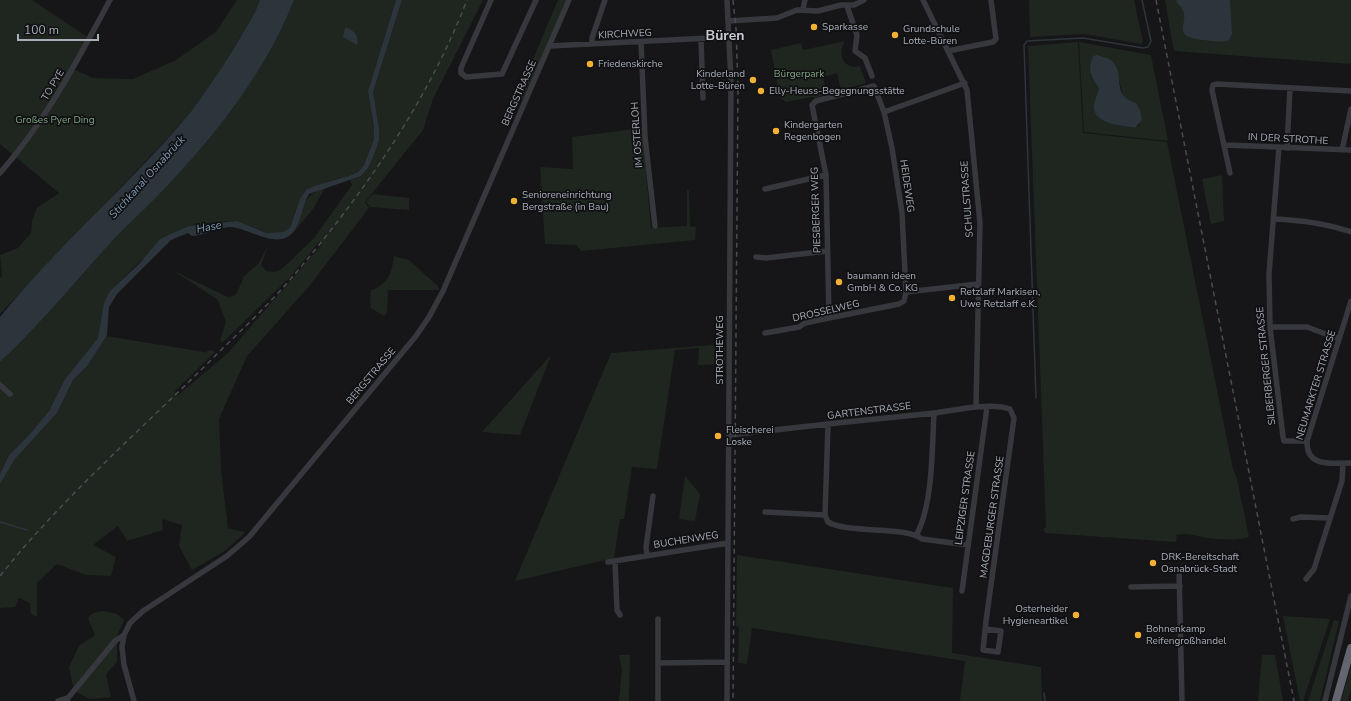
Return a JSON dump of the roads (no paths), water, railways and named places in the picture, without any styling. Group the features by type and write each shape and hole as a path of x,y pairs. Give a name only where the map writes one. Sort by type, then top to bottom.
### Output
{"highway":[{"path":"1336,701 1351,648"}],"street":[{"name":"TO PYE","path":"0,173 32,134 55,100 110,0"},
{"path":"491,0 461,68 461,73 466,77 502,74 536,0"},
{"name":"BERGSTRASSE","path":"134,701 124,665 122,647 124,636 130,623 144,611 227,556 249,537 423,327 443,291 570,0"},
{"path":"592,44 592,38 605,0"},
{"name":"STROTHEWEG","path":"727,0 730,37 727,701"},
{"path":"803,9 805,0"},
{"path":"729,21 777,18 797,10 803,9 818,11 841,5 847,6 864,0"},
{"name":"SCHULSTRASSE","path":"923,0 967,90 980,223 976,406"},
{"path":"948,51 993,42 996,39 991,0"},
{"path":"847,6 857,35 855,51 865,58 872,76"},
{"name":"KIRCHWEG","path":"549,46 730,37"},
{"path":"701,39 703,98"},
{"name":"IM OSTERLOH","path":"641,42 645,137 655,226"},
{"path":"884,112 964,83"},
{"path":"1230,173 1212,90 1213,85 1351,91"},
{"name":"HEIDEWEG","path":"874,86 884,112 902,213 906,292"},
{"name":"PIESBERGER WEG","path":"829,318 826,175 812,108 813,102 874,86"},
{"path":"1287,148 1290,88"},
{"path":"1342,150 1351,109"},
{"name":"IN DER STROTHE","path":"1225,145 1351,150"},
{"name":"SILBERBERGER STRASSE","path":"1279,147 1269,274 1270,328 1284,441 1307,441"},
{"path":"766,188 826,175"},
{"path":"1273,218 1308,221 1330,225 1351,232"},
{"path":"756,257 766,258 827,251"},
{"path":"906,292 978,284"},
{"name":"DROSSELWEG","path":"766,333 799,327 806,323 899,304 904,300 906,292"},
{"name":"NEUMARKTER STRASSE","path":"1351,301 1307,441 1309,454 1318,462 1351,463"},
{"path":"1270,328 1307,328 1339,339"},
{"path":"0,385 10,394"},
{"name":"GARTENSTRASSE","path":"729,435 934,413 976,406 1004,407 1010,409"},
{"name":"LEIPZIGER STRASSE","path":"962,591 987,407"},
{"name":"MAGDEBURGER STRASSE","path":"985,629 1001,631 998,652 983,650 985,629 1014,418 1010,409"},
{"path":"917,534 921,527 929,482 934,413"},
{"path":"828,425 825,515 828,522 831,524 917,534 922,539 968,545"},
{"path":"1306,579 1314,569 1342,481 1343,463"},
{"name":"BUCHENWEG","path":"647,556 646,547 653,496"},
{"path":"765,512 825,515"},
{"path":"1293,519 1301,517 1330,518"},
{"name":"BUCHENWEG","path":"608,562 728,543"},
{"path":"615,561 617,610 620,615"},
{"path":"1180,570 1182,701"},
{"path":"1131,587 1180,586"},
{"path":"1325,701 1351,596"},
{"path":"658,619 658,700"},
{"path":"58,701 68,699 114,640 124,636"},
{"path":"659,663 727,662"}],"water":[{"name":"Stichkanal Osnabrück","path":"260,0 294,0 270,50 240,98 206,143 187,164 155,199 113,240 44,318 0,362 0,317 43,268 135,174 190,113 229,56 255,12"},
{"name":"Hase","path":"396,0 402,0 373,92 379,127 379,140 368,168 361,176 309,194 297,227 287,237 271,239 244,230 228,227 192,236 188,233 171,240 117,294 109,307 107,335 88,365 73,380 57,413 15,459 0,484 0,474 9,455 29,435 49,411 65,379 98,338 104,303 110,291 139,264 160,239 189,226 237,221 266,233 283,232 290,228 300,199 306,190 314,186 349,176 358,172 364,165 374,139 374,127 368,91"},
{"path":"1177,0 1230,0 1232,34 1229,40 1213,41 1187,36 1183,29 1184,14 1181,7 1176,2"},
{"path":"345,28 348,28 356,35 357,45 343,37"},
{"path":"1097,55 1107,58 1116,66 1123,95 1136,103 1140,110 1142,120 1135,128 1109,123 1098,117 1095,112 1094,105 1099,89 1092,77 1090,66 1093,56"}],"waterway":[{"path":"1036,398 1024,45 1027,41 1083,38 1143,48 1148,47 1151,41 1142,0"},
{"path":"0,522 27,530"},
{"path":"1044,693 1045,701"}],"railway":[{"path":"0,576 26,545 80,487 268,303 320,244 369,179 414,110 451,37 467,0"},
{"path":"733,0 736,29 738,88 733,701"},
{"path":"1156,0 1294,701"}],"place":[{"name":"Sparkasse","path":"814,27"},
{"name":"Grundschule Lotte-Büren","path":"895,35"},
{"name":"Friedenskirche","path":"590,64"},
{"name":"Kinderland Lotte-Büren","path":"753,80"},
{"name":"Elly-Heuss-Begegnungsstätte","path":"761,91"},
{"name":"Kindergarten Regenbogen","path":"776,131"},
{"name":"Senioreneinrichtung Bergstraße (in Bau)","path":"514,201"},
{"name":"baumann ideen GmbH & Co. KG","path":"839,282"},
{"name":"Retzlaff Markisen, Uwe Retzlaff e.K.","path":"952,298"},
{"name":"Fleischerei Loske","path":"718,436"},
{"name":"DRK-Bereitschaft Osnabrück-Stadt","path":"1153,563"},
{"name":"Osterheider Hygieneartikel","path":"1076,615"},
{"name":"Bohnenkamp Reifengroßhandel","path":"1138,635"}],"district":[{"name":"Büren","path":"725,35"}],"park label":[{"name":"Bürgerpark","path":"799,74"},
{"name":"Großes Pyer Ding","path":"55,120"}]}
